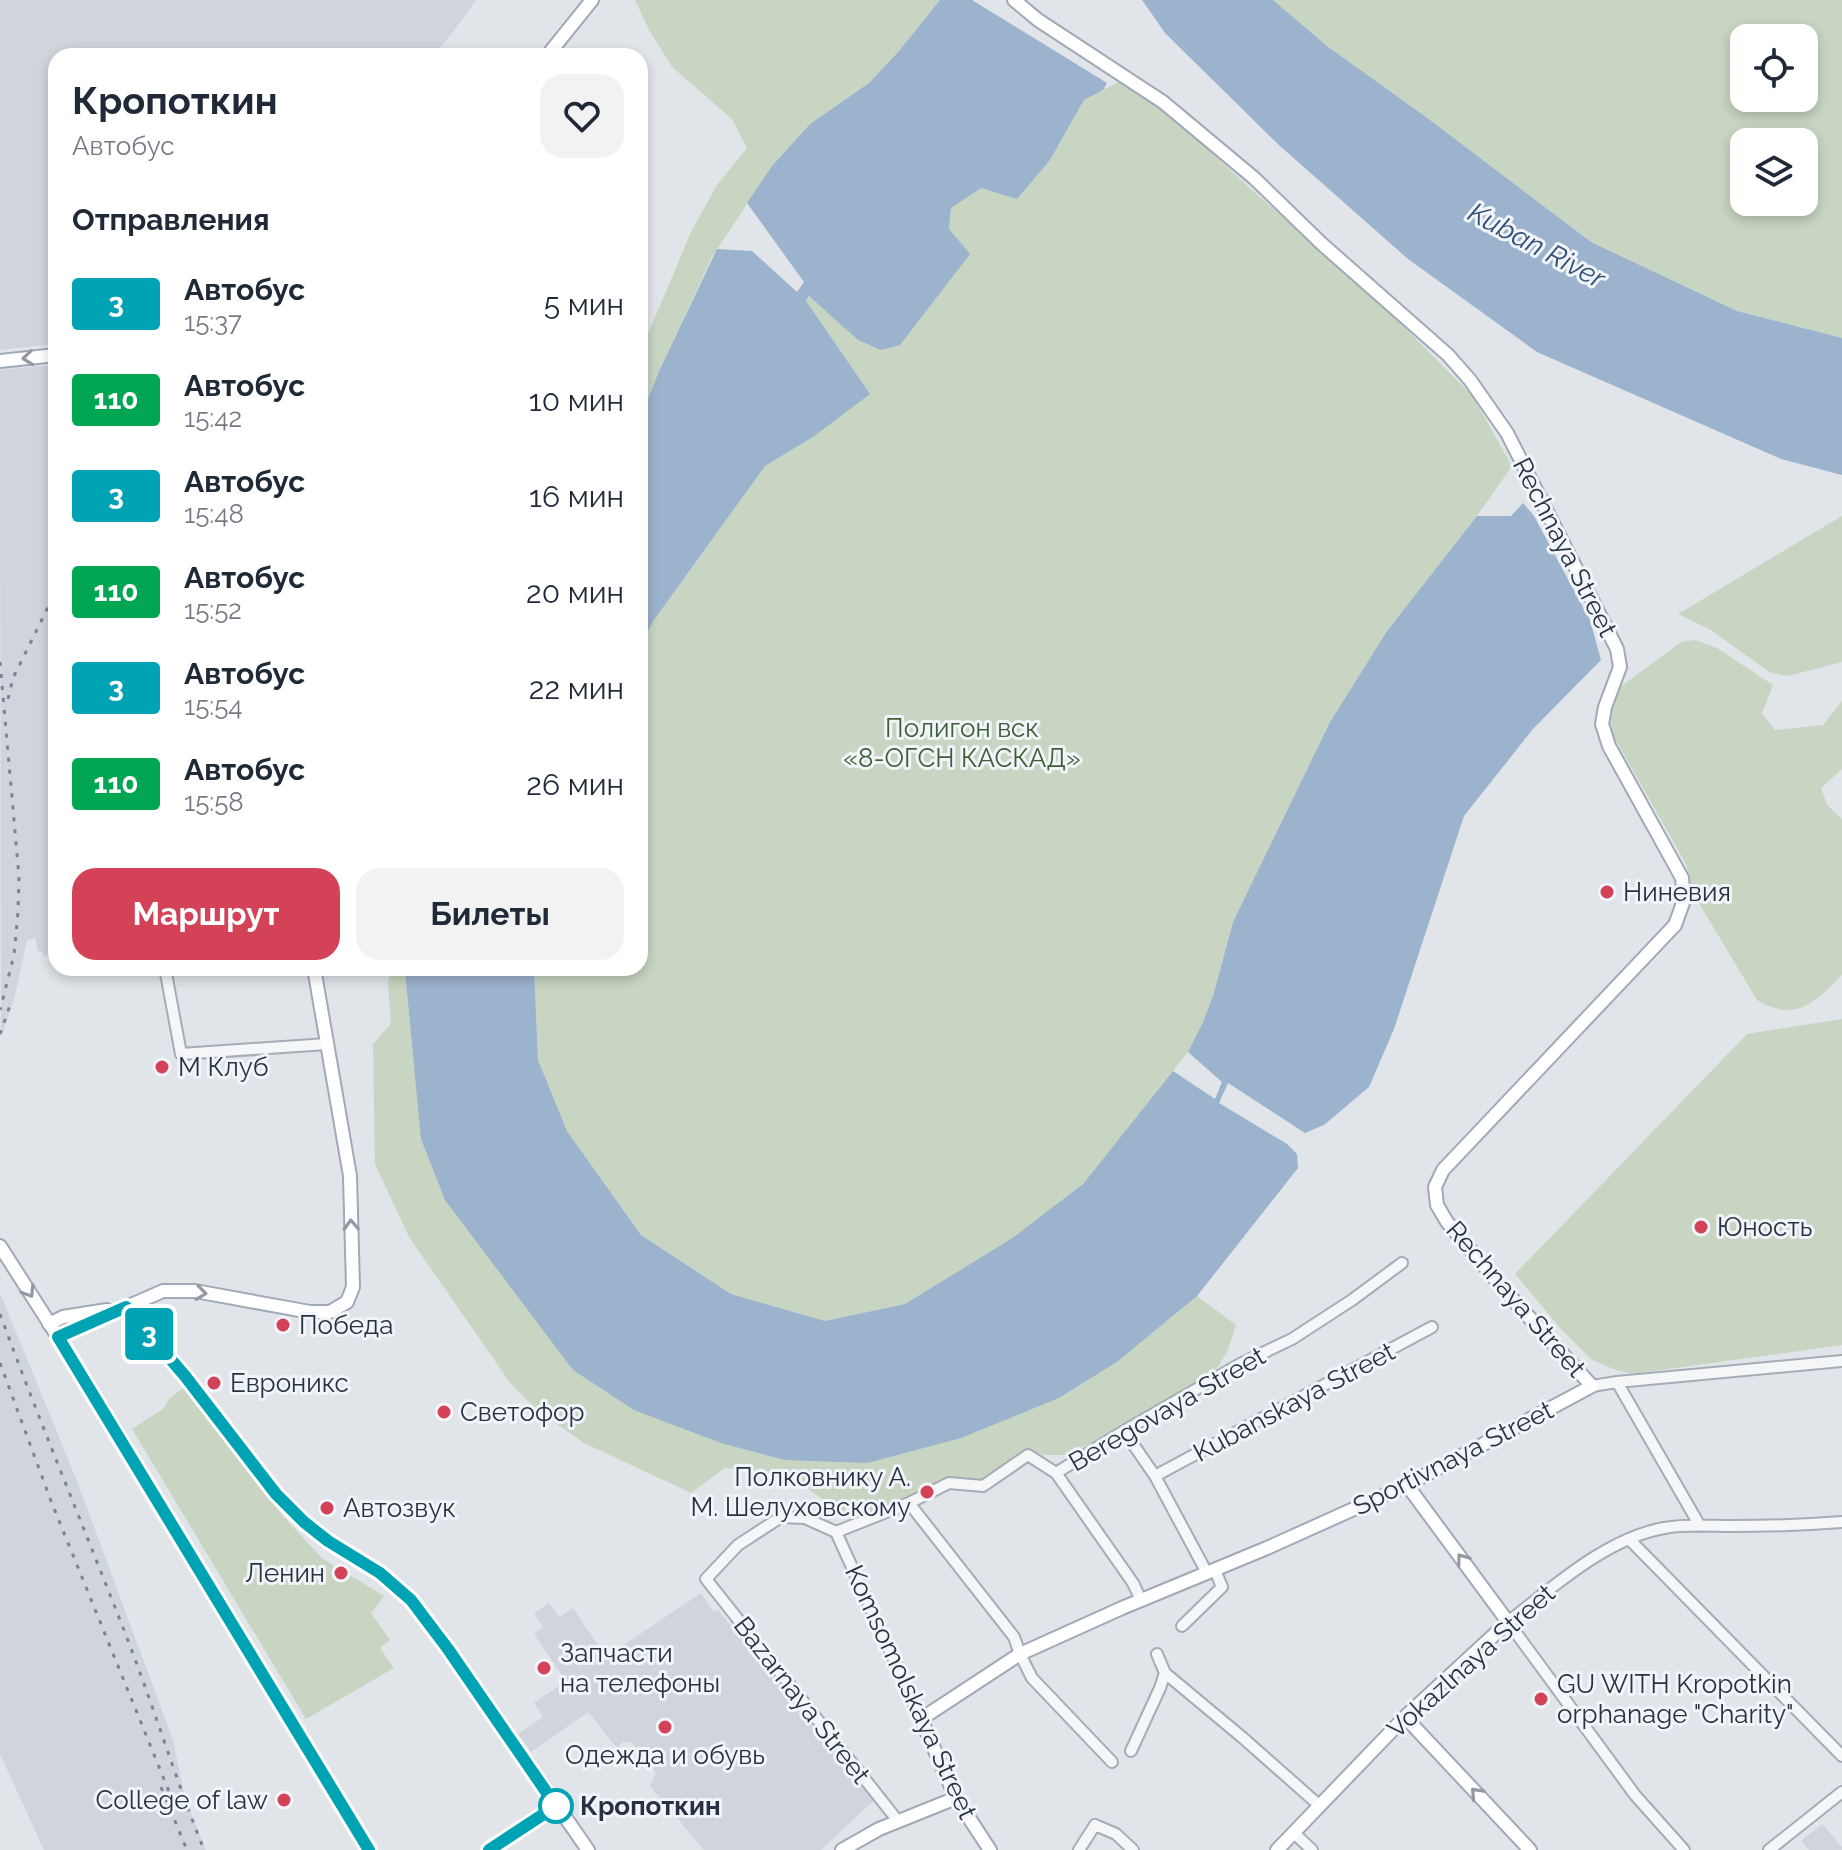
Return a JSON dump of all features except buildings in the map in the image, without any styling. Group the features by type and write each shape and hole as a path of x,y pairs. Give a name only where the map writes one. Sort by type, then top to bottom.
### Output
{"main road":[{"path":"553,48 592,0"},
{"name":"Rechnaya Street","path":"1014,0 1038,20 1163,102 1254,178 1322,244 1448,355 1470,380 1507,433 1617,649 1620,667 1602,724 1609,746 1682,878 1684,900 1675,925 1443,1170 1435,1187 1437,1205 1447,1222 1592,1386"},
{"path":"0,361 48,356"},
{"path":"58,1337 163,1291 195,1291 310,1312 330,1312 347,1302 353,1287 350,1176 315,976"},
{"path":"0,1246 369,1850"},
{"path":"49,1324 63,1317 126,1307"},
{"path":"126,1307 185,1376 276,1494 328,1541 380,1573 411,1600 588,1850"},
{"name":"Sportivnaya Street","path":"921,1719 1020,1654 1407,1485 1592,1386"},
{"path":"1407,1485 1508,1622"},
{"name":"Vokazlnaya Street","path":"1277,1850 1405,1717 1508,1622"},
{"path":"1405,1717 1530,1850"},
{"name":"Komsomolskaya Street","path":"921,1719 956,1798 990,1850"},
{"path":"842,1850 898,1821 956,1798"}],"street":[{"path":"166,976 181,1054 327,1044"},
{"name":"Beregovaya Street","path":"836,1532 909,1503 949,1483 983,1486 1028,1455 1056,1473 1240,1364 1292,1339 1402,1263"},
{"name":"Kubanskaya Street","path":"1155,1476 1432,1327"},
{"name":"Sportivnaya Street","path":"1592,1386 1842,1361"},
{"path":"1617,1382 1700,1526"},
{"path":"1124,1431 1222,1587 1182,1626"},
{"path":"1056,1473 1133,1583 1141,1600"},
{"path":"909,1503 1014,1637 1032,1678 1112,1762"},
{"name":"Bazarnaya Street","path":"836,1532 805,1518 781,1517 738,1545 706,1579 898,1821"},
{"name":"Vokazlnaya Street","path":"1508,1622 1602,1554 1629,1539 1664,1528 1842,1522"},
{"name":"Komsomolskaya Street","path":"836,1532 921,1719"},
{"path":"1629,1539 1842,1756"},
{"path":"1508,1622 1635,1795 1684,1850"},
{"path":"1157,1654 1165,1673 1320,1806"},
{"path":"1131,1751 1165,1673"},
{"path":"1769,1850 1842,1792"},
{"path":"489,1850 556,1806"},
{"path":"1079,1850 1095,1825 1116,1834 1133,1850"},
{"path":"1294,1833 1312,1850"}],"shaded area":[{"path":"0,0 476,0 440,48 48,48 48,345 0,350"},
{"path":"48,366 48,955 43,956 38,951 35,938 27,940 15,996 1,1038 0,370"},
{"path":"0,1293 77,1481 173,1740 185,1798 206,1850 44,1850 0,1754"},
{"path":"701,1593 874,1800 821,1850 704,1850 650,1786 656,1773 631,1742 623,1742 617,1748 588,1712 531,1752 518,1734 543,1717 534,1703 566,1681 534,1634 543,1627 534,1613 549,1603 559,1617 573,1608 606,1657"},
{"path":"1822,1824 1842,1850 1809,1850 1801,1841"}],"green space":[{"path":"635,0 940,0 869,83 810,124 772,166 712,257 648,399 648,334 691,232 717,185 747,148 732,119 672,67"},
{"path":"1273,0 1842,0 1842,338 1737,311 1591,242 1327,46"},
{"name":"Полигон вск «8-ОГСН КАСКАД»","path":"1120,81 1159,105 1377,300 1472,395 1512,466 1387,631 1330,722 1233,922 1213,996 1188,1052 1083,1184 1011,1240 905,1304 825,1321 731,1294 641,1235 567,1131 538,1060 534,976 648,976 648,632 765,466 813,437 806,301 810,296 858,340 881,350 949,229 951,208 981,188 1050,160 1084,100"},
{"path":"1842,516 1842,662 1788,676 1769,672 1711,630 1678,614"},
{"path":"1695,640 1717,648 1773,685 1762,713 1775,730 1823,725 1842,701 1842,769 1821,788 1827,805 1842,819 1842,975 1813,1001 1794,1010 1771,1007 1757,1000 1694,895 1686,864 1613,735 1610,718 1620,687 1681,642"},
{"path":"390,976 405,976 414,1066 573,1370 1059,1398 1117,1362 1197,1296 1236,1325 1228,1350 1213,1375 1096,1441 1064,1455 1043,1455 1026,1449 982,1480 944,1478 927,1490 850,1518 787,1470 772,1473 725,1468 691,1493 584,1443 537,1410 511,1384 409,1237 375,1164 373,1044 391,1024"},
{"name":"Юность","path":"1842,1019 1842,1345 1633,1374 1592,1360 1561,1329 1515,1274 1747,1034"},
{"path":"183,1388 283,1516 322,1558 384,1596 371,1613 390,1640 380,1648 394,1668 306,1719 132,1429 164,1408 169,1399"}],"water":[{"path":"940,0 972,0 1107,83 1103,90 1084,100 1050,160 1017,199 981,188 951,208 949,229 970,254 900,345 881,350 858,340 809,296 806,301 870,394 813,437 765,466 648,632 648,399 660,369 717,249 752,251 797,292 804,282 747,203 772,166 810,124 869,83"},
{"name":"Kuban River","path":"1142,0 1273,0 1327,46 1591,242 1737,311 1842,338 1842,475 1781,459 1537,352 1408,259 1280,146 1165,33"},
{"path":"1523,503 1534,516 1590,620 1601,660 1533,729 1464,816 1394,1029 1369,1087 1324,1125 1305,1133 1228,1083 1219,1103 1287,1144 1297,1154 1298,1168 1197,1296 1117,1362 1059,1398 961,1438 867,1463 785,1460 721,1443 634,1410 573,1370 445,1200 421,1139 405,976 534,976 538,1060 567,1131 641,1235 731,1294 825,1321 905,1304 1011,1239 1083,1184 1173,1071 1215,1099 1222,1082 1188,1052 1213,996 1233,922 1330,722 1387,631 1477,516 1511,516"}],"railway":[{"path":"8,699 13,678 48,607"},
{"path":"0,662 19,877 14,955 0,1010"},
{"path":"0,1034 12,1000"},
{"path":"0,1314 127,1638 204,1850"},
{"path":"0,1363 51,1501 170,1794"},
{"path":"161,1787 187,1850"}],"bus line":[{"name":"3","path":"369,1850 58,1337 126,1307 185,1376 276,1494 328,1541 380,1573 411,1600 436,1631 556,1806 489,1850"}],"place":[{"name":"Ниневия","path":"1607,892"},
{"name":"М Клуб","path":"162,1067"},
{"name":"Юность","path":"1701,1227"},
{"name":"Победа","path":"283,1325"},
{"name":"Евроникс","path":"214,1383"},
{"name":"Светофор","path":"444,1412"},
{"name":"Полковнику А. М. Шелуховскому","path":"927,1492"},
{"name":"Автозвук","path":"327,1508"},
{"name":"Ленин","path":"341,1573"},
{"name":"Запчасти на телефоны","path":"544,1668"},
{"name":"GU WITH Kropotkin orphanage \"Charity\"","path":"1541,1699"},
{"name":"Одежда и обувь","path":"665,1727"},
{"name":"College of law","path":"284,1800"},
{"name":"Кропоткин","path":"556,1806"}]}
